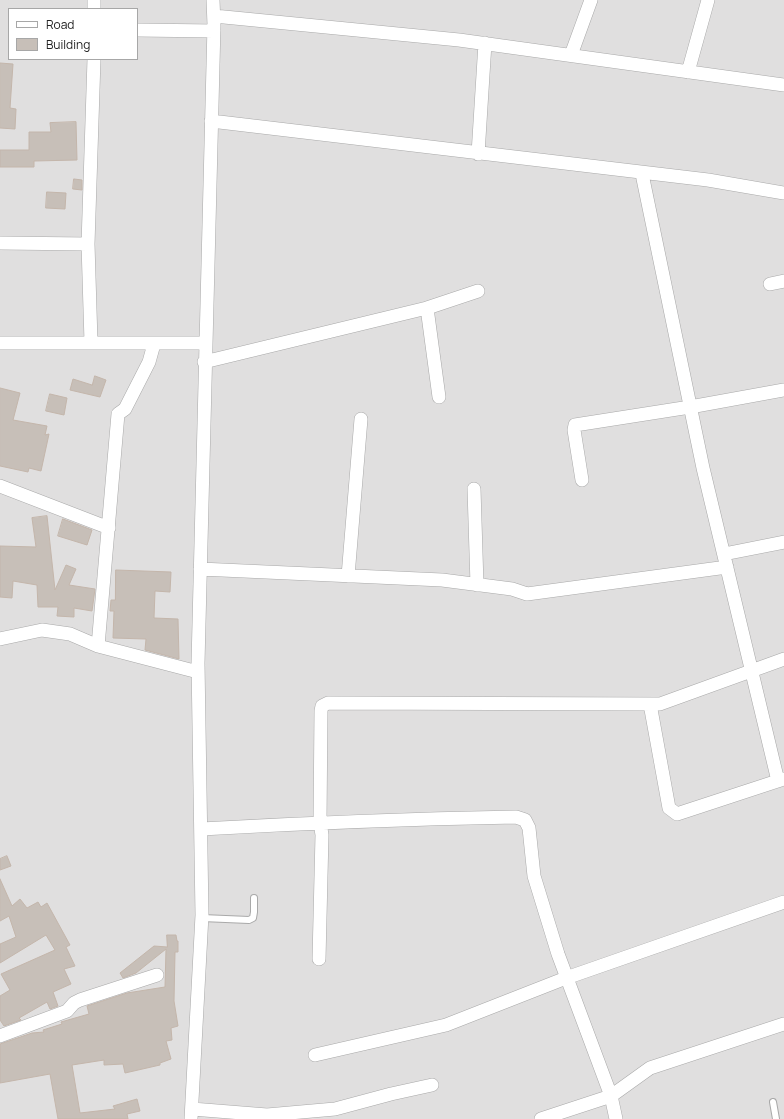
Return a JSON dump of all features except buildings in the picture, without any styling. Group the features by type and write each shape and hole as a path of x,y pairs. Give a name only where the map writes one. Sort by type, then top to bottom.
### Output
{"street":[{"path":"213,0 214,31 204,362 198,672 202,918 191,1114 267,1115 335,1109 432,1085"},
{"path":"571,55 591,0"},
{"path":"688,72 708,0"},
{"path":"214,16 485,43 688,72 782,82"},
{"path":"138,30 214,31"},
{"path":"478,154 485,43"},
{"path":"91,342 88,244 94,60"},
{"path":"211,121 642,174 708,180 784,192"},
{"path":"642,174 690,407 725,560 781,780 677,814 673,813 669,808 650,704"},
{"path":"0,243 88,244"},
{"path":"770,284 784,281"},
{"path":"204,362 427,308 478,291"},
{"path":"427,308 439,397"},
{"path":"0,343 205,343"},
{"path":"98,646 118,414 125,409 149,362 154,344"},
{"path":"582,480 574,430 575,425 690,407 784,390"},
{"path":"348,576 361,418"},
{"path":"0,486 109,528"},
{"path":"474,488 477,585"},
{"path":"200,569 442,580 512,589 527,594 725,560 784,542"},
{"path":"0,639 42,630 70,634 98,646 198,672"},
{"path":"319,959 322,834 320,822 322,706 328,703 650,704 668,702 784,659"},
{"path":"201,829 320,822 516,817 525,820 529,828 534,876 566,978 610,1096 616,1119"},
{"path":"315,1055 446,1025 566,978 784,902"},
{"path":"0,1036 68,1011 74,1003 80,1000 157,974"},
{"path":"548,1118 610,1096 650,1068 784,1024"}],"lane":[{"path":"202,918 249,920 252,918 254,912 254,898"},
{"path":"773,1102 776,1119"}],"shaded area":[{"path":"0,0 784,0 784,1119 0,1119"}]}
